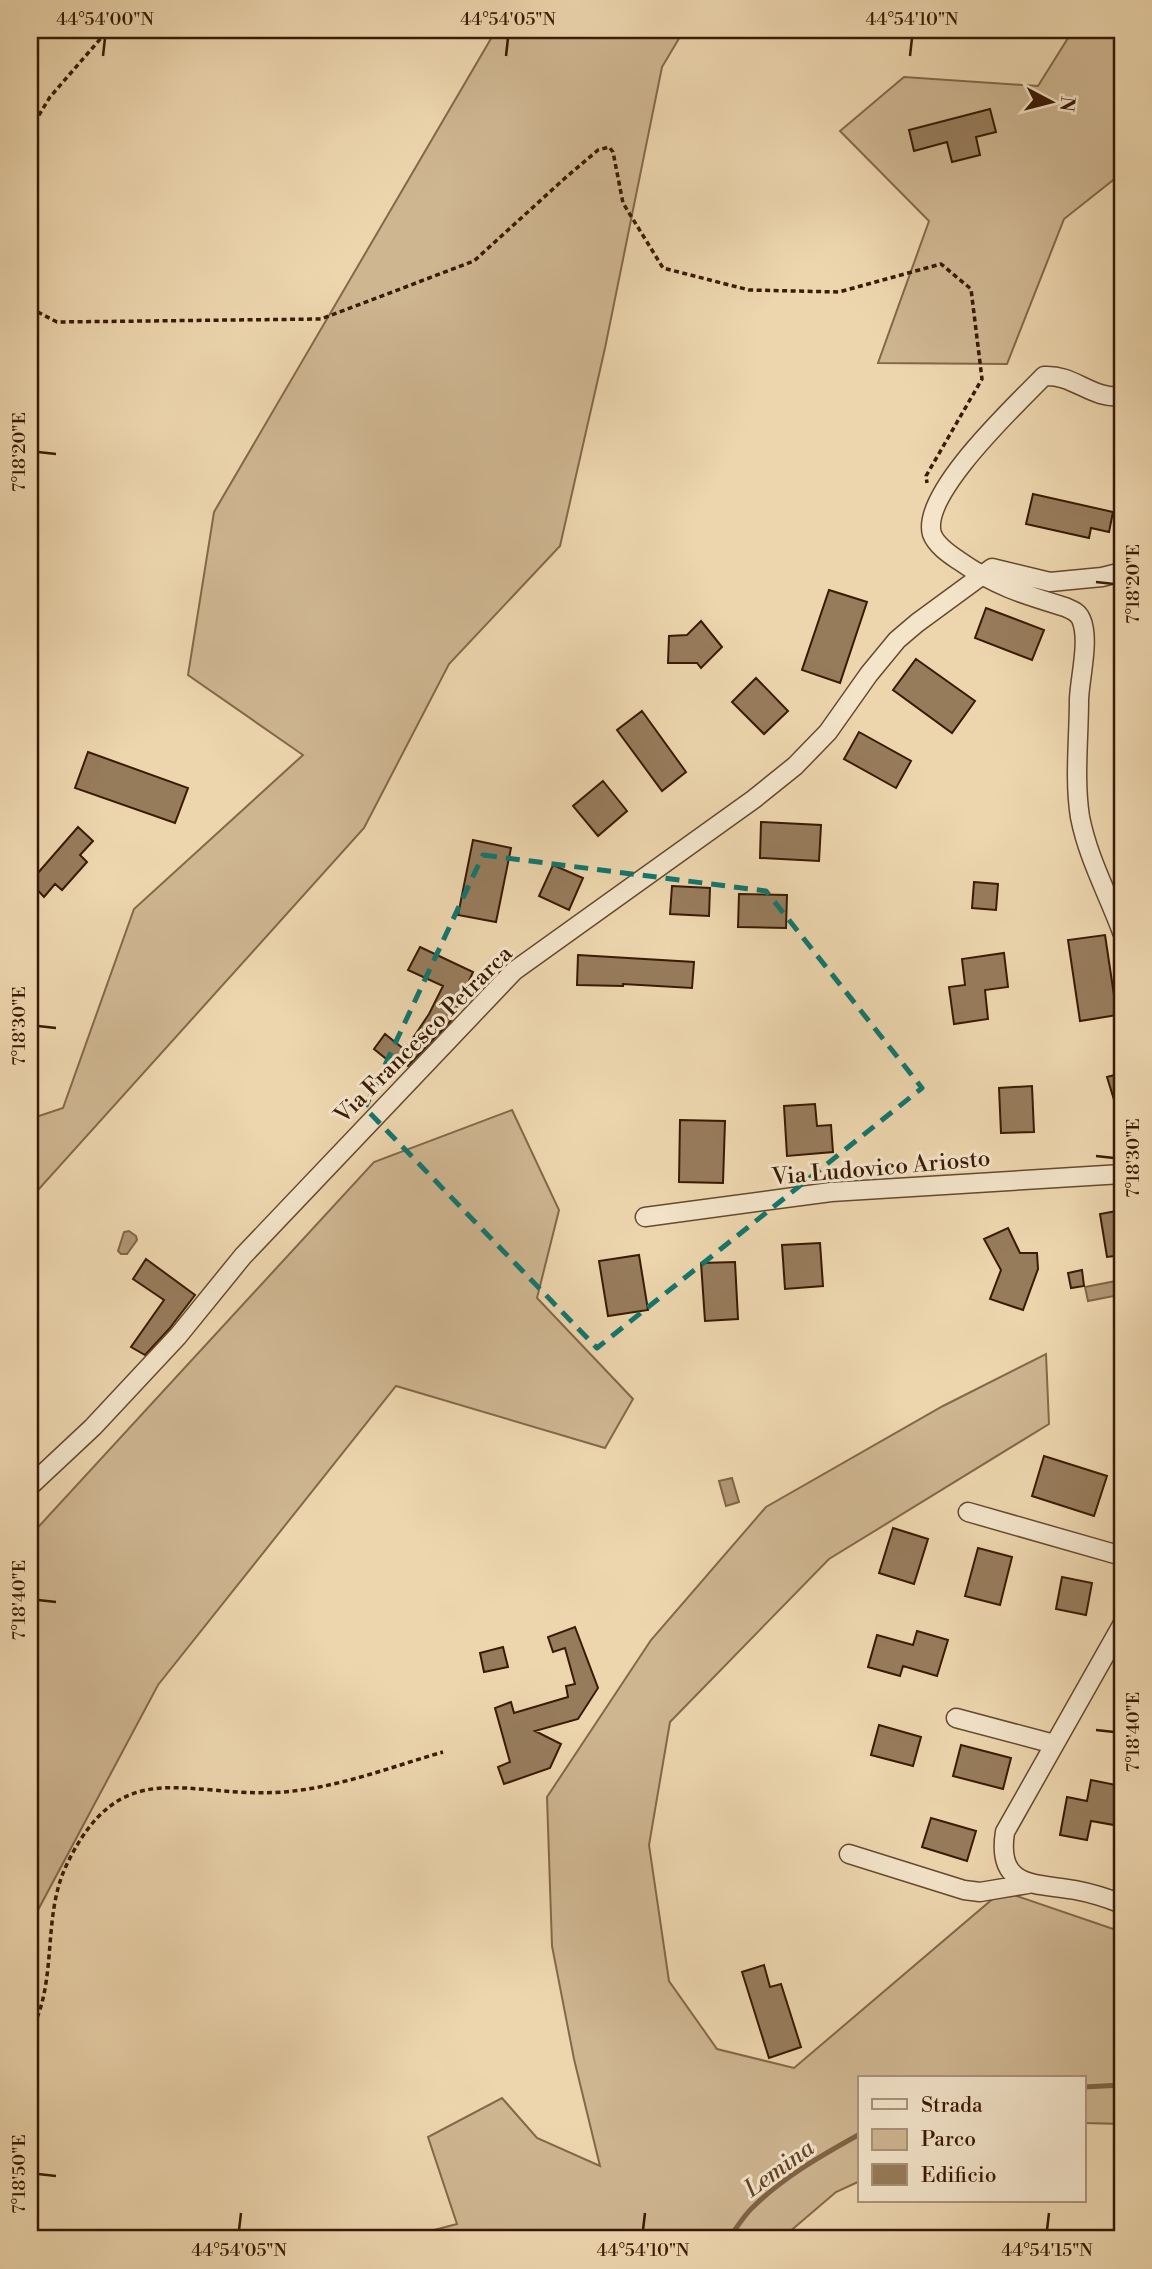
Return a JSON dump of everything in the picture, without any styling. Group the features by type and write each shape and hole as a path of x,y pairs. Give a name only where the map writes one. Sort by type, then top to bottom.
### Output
{"street":[{"path":"1122,396 1098,394 1059,375 1044,376 983,439 944,487 932,517 932,534 944,550 981,576 1007,588 1075,611 1081,618 1084,642 1079,680 1080,817 1100,882 1122,932"},
{"path":"981,576 992,569 1050,582 1102,577 1122,572"},
{"name":"Via Francesco Petrarca","path":"30,1486 93,1427 178,1336 243,1256 514,971 754,799 795,766 828,732 897,640 981,576"},
{"name":"Via Ludovico Ariosto","path":"646,1217 831,1192 1122,1174"},
{"path":"968,1512 1122,1556"},
{"path":"1028,1884 1018,1878 1005,1862 1005,1832 1121,1629"},
{"path":"956,1718 1054,1744"},
{"path":"849,1854 964,1890 980,1892 1028,1884 1075,1890 1122,1904"}],"path":[{"path":"30,130 50,97 108,30"},
{"path":"30,308 57,322 321,319 474,261 598,150 608,147 613,152 623,203 663,268 749,290 839,292 941,264 971,289 982,379 926,476 932,517"},
{"path":"30,2033 43,2006 53,1907 60,1880 83,1835 98,1814 112,1803 127,1794 167,1788 283,1792 443,1752"}],"highlighted area":[{"path":"483,855 766,891 922,1088 597,1348 365,1108"}],"green space":[{"path":"496,30 684,30 662,67 605,348 560,546 449,664 364,828 30,1199 30,1119 63,1108 134,909 303,755 188,675 214,512"},
{"path":"1073,30 1122,30 1122,173 1064,219 1007,364 878,363 929,221 840,131 904,77 1038,86"},
{"path":"512,1110 559,1210 537,1298 633,1399 605,1448 396,1386 158,1685 30,1925 30,1536 374,1162"},
{"path":"1046,1354 1049,1424 829,1559 670,1722 649,1845 669,1981 717,2049 794,2068 1002,1891 1122,1932 1122,2124 1086,2123 1086,2076 858,2076 858,2182 836,2192 781,2239 399,2239 457,2224 428,2137 502,2098 537,2138 600,2166 574,2059 552,1946 547,1797 651,1640 766,1507 943,1406"}],"shaded area":[{"path":"129,1231 137,1240 127,1254 121,1254 118,1251 124,1232"},
{"path":"1116,1281 1119,1295 1088,1301 1085,1287"},
{"path":"732,1478 739,1502 726,1506 719,1481"}],"building":[{"path":"990,109 996,132 976,137 980,155 952,162 947,142 914,151 909,130"},
{"path":"1033,494 1113,512 1109,532 1091,528 1089,538 1026,524"},
{"path":"829,590 867,602 840,683 802,670"},
{"path":"986,608 1044,630 1032,660 975,638"},
{"path":"701,621 722,647 701,668 697,663 668,663 669,636 687,635"},
{"path":"916,659 975,701 952,733 893,690"},
{"path":"756,678 788,711 764,734 732,702"},
{"path":"642,711 686,772 662,791 617,730"},
{"path":"859,732 911,761 896,788 844,759"},
{"path":"88,752 188,788 175,823 75,788"},
{"path":"603,781 627,811 598,836 573,806"},
{"path":"761,822 821,825 819,861 760,858"},
{"path":"78,827 93,841 80,855 87,862 62,890 55,884 44,897 30,882"},
{"path":"473,840 511,848 496,922 458,915"},
{"path":"553,865 583,878 569,910 539,896"},
{"path":"974,882 998,884 996,910 972,908"},
{"path":"672,886 710,888 709,916 670,914"},
{"path":"739,894 787,895 786,928 738,927"},
{"path":"1105,935 1117,1015 1080,1021 1068,940"},
{"path":"420,947 473,972 451,1021 408,1066 399,1060 395,1066 374,1049 385,1034 405,1050 429,1014 443,986 408,970"},
{"path":"1004,953 1008,987 985,990 988,1019 954,1024 949,987 965,985 962,959"},
{"path":"578,955 694,962 692,988 623,984 577,985"},
{"path":"1122,1073 1122,1116 1119,1116 1107,1077"},
{"path":"1032,1086 1034,1132 1001,1133 999,1088"},
{"path":"815,1104 817,1126 831,1125 833,1152 787,1156 784,1106"},
{"path":"680,1120 725,1121 723,1183 679,1182"},
{"path":"1122,1210 1122,1255 1107,1257 1100,1214"},
{"path":"1008,1228 1020,1253 1037,1253 1038,1269 1023,1310 990,1299 1001,1270 984,1239"},
{"path":"820,1243 823,1286 785,1289 782,1245"},
{"path":"639,1255 648,1310 608,1316 599,1261"},
{"path":"146,1259 195,1295 145,1355 131,1347 164,1300 133,1279"},
{"path":"735,1262 738,1319 705,1321 701,1263"},
{"path":"1082,1270 1084,1286 1071,1288 1068,1273"},
{"path":"1044,1456 1107,1476 1094,1516 1032,1496"},
{"path":"893,1528 928,1539 914,1584 879,1573"},
{"path":"978,1548 1012,1557 1000,1605 965,1596"},
{"path":"1062,1577 1092,1583 1086,1615 1056,1609"},
{"path":"575,1627 598,1688 578,1719 535,1731 561,1744 550,1768 504,1784 498,1767 510,1762 495,1708 511,1702 514,1713 568,1697 566,1686 575,1684 565,1648 553,1652 548,1637"},
{"path":"917,1631 948,1640 937,1676 903,1666 900,1676 868,1667 877,1635 913,1645"},
{"path":"503,1647 508,1667 484,1672 480,1653"},
{"path":"879,1725 921,1737 913,1766 871,1755"},
{"path":"961,1745 1011,1758 1003,1789 953,1776"},
{"path":"1091,1780 1121,1786 1114,1825 1091,1821 1087,1840 1060,1835 1067,1797 1087,1801"},
{"path":"931,1818 976,1831 967,1861 922,1847"},
{"path":"764,1965 770,1987 781,1984 801,2047 769,2058 742,1972"}],"waterway":[{"name":"Lemina","path":"1086,2087 1122,2085"},
{"name":"Lemina","path":"728,2239 748,2212 776,2187 858,2135"}]}
